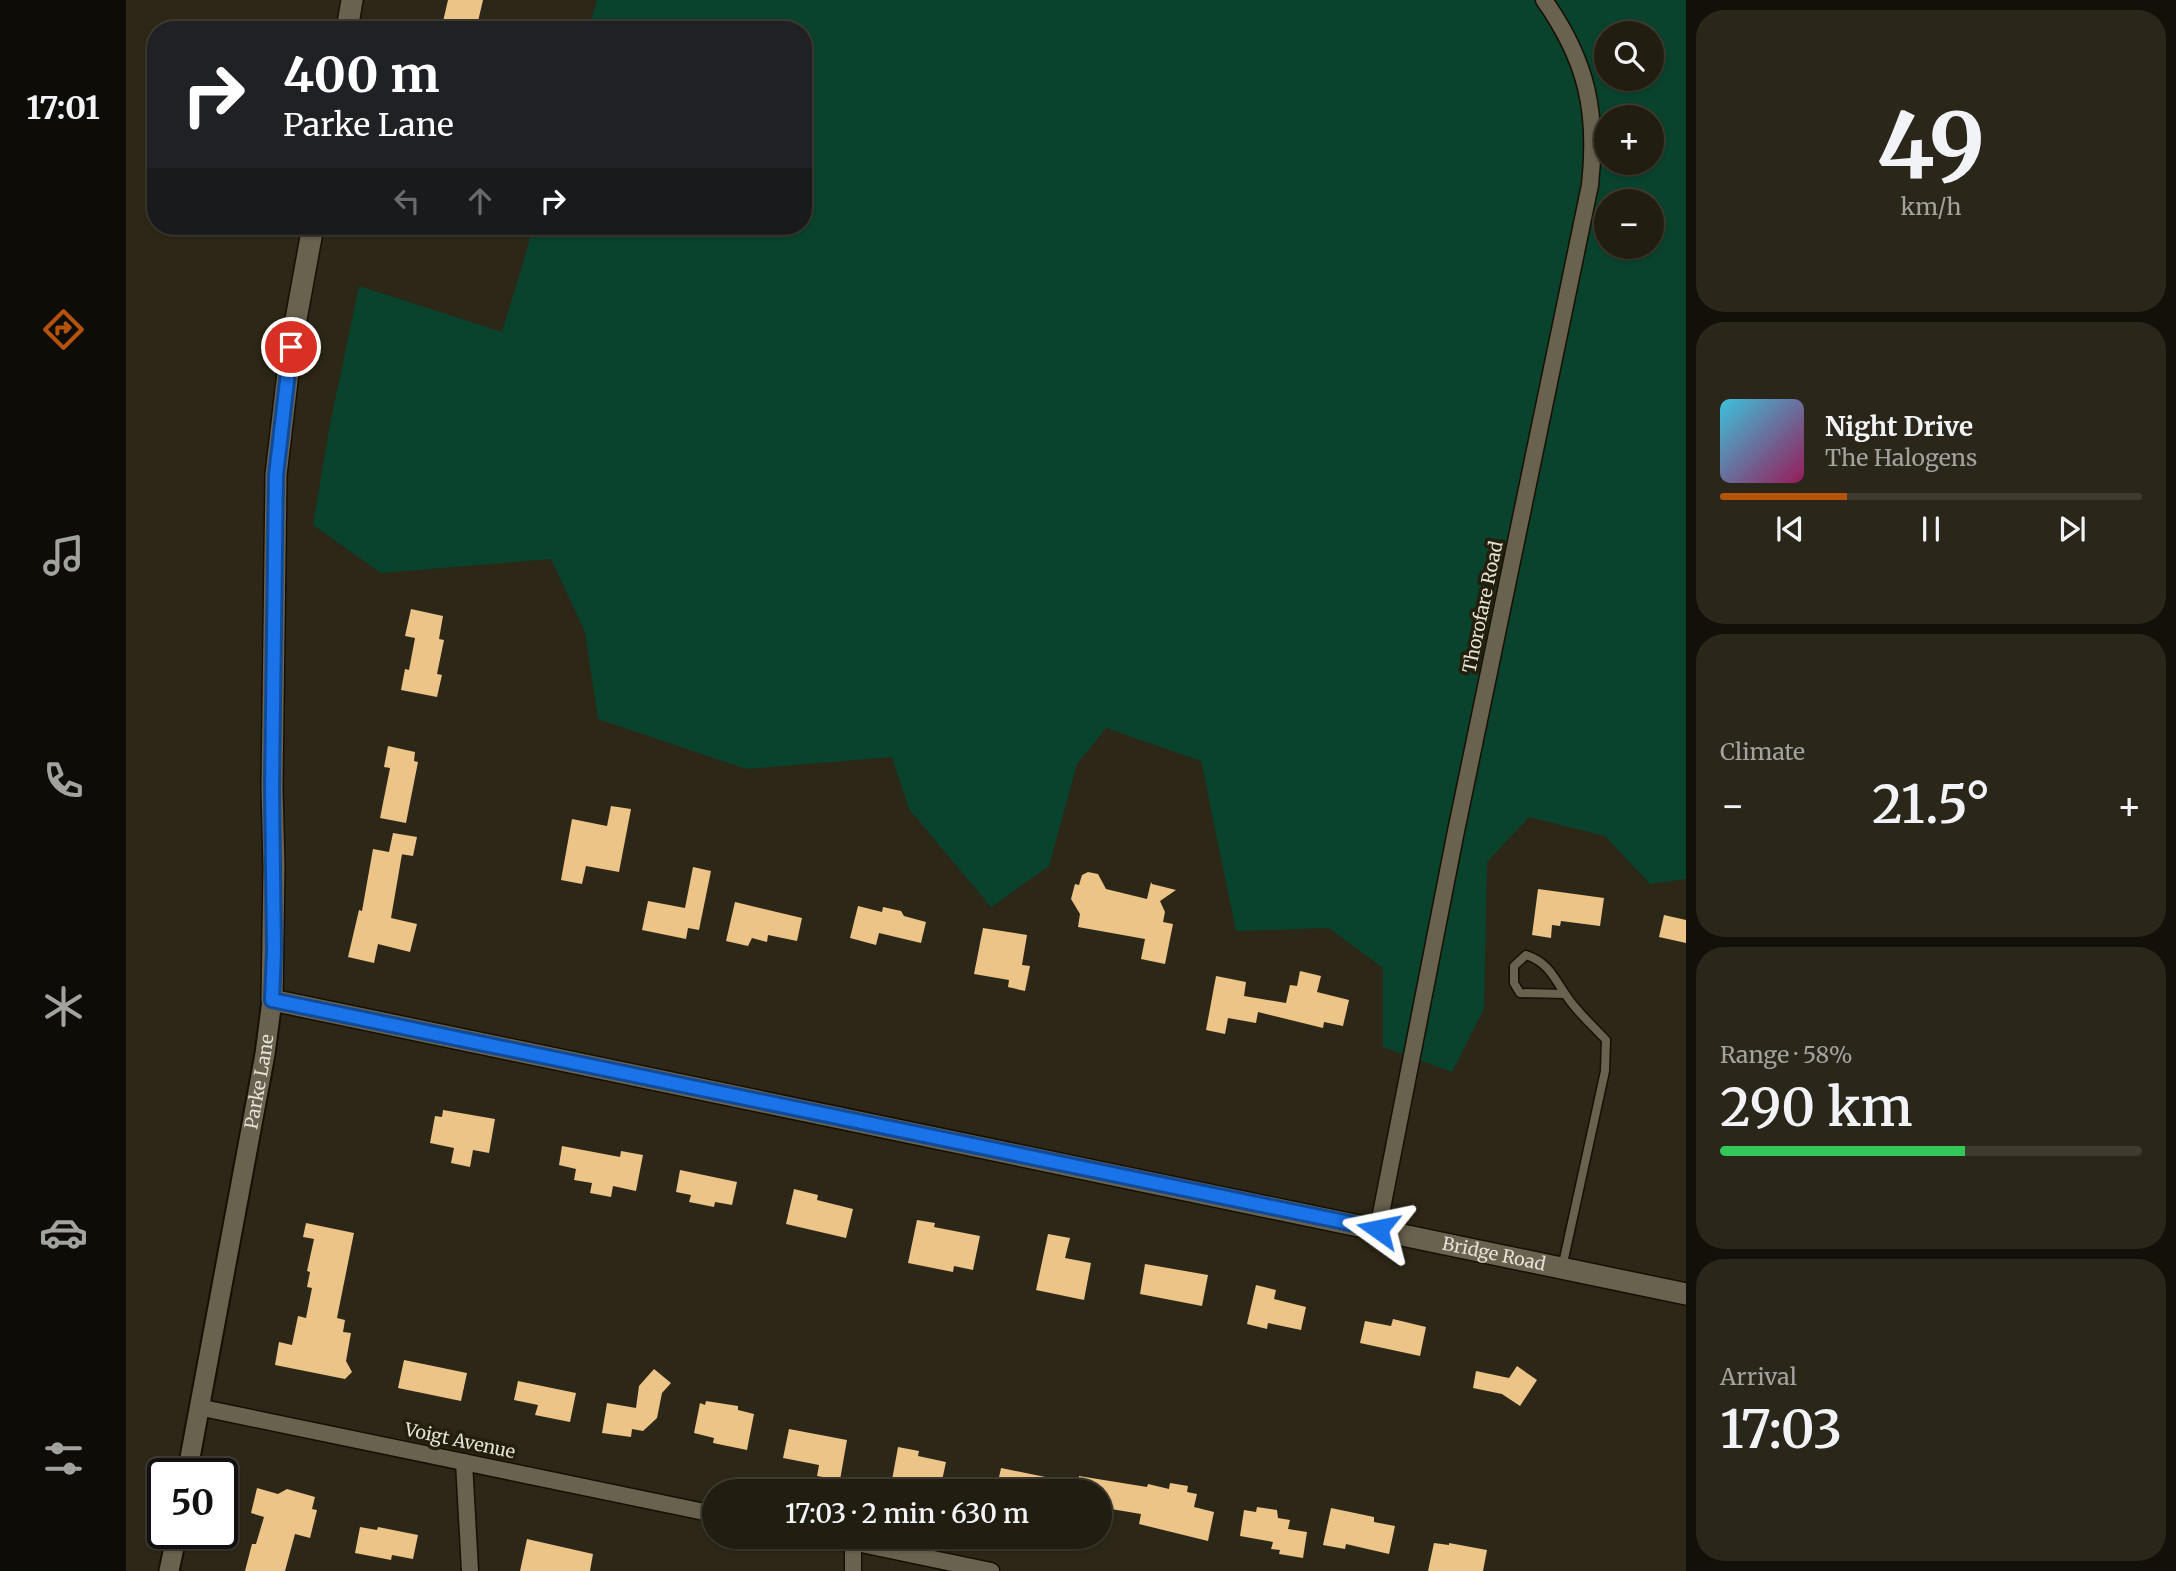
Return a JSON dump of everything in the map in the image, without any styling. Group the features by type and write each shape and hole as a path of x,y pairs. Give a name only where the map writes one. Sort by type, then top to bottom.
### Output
{"main road":[{"path":"348,21 352,0"},
{"name":"Parke Lane","path":"272,1000 276,475 291,347 311,235"},
{"name":"Bridge Road","path":"272,1000 1686,1294"}],"street":[{"name":"Thorofare Road","path":"1378,1229 1455,836 1590,185 1594,147 1588,96 1581,68 1570,42 1544,0"},
{"name":"Parke Lane","path":"190,1458 265,1054 272,1000"},
{"name":"Voigt Avenue","path":"198,1407 702,1512"},
{"path":"464,1462 470,1571"},
{"path":"169,1571 174,1549"},
{"path":"853,1549 853,1571"},
{"path":"883,1549 991,1571"}],"lane":[{"path":"1562,1268 1605,1071 1606,1040 1565,994 1540,960 1526,955 1514,966 1514,983 1520,993 1565,994"}],"green space":[{"path":"597,0 1686,0 1686,879 1650,884 1605,836 1529,817 1487,862 1484,1009 1452,1072 1383,1047 1383,968 1329,928 1236,931 1201,761 1106,728 1077,764 1049,866 991,907 909,809 892,757 746,769 598,719 585,632 551,559 381,573 313,525 330,424 359,286 502,332 531,235 812,235 812,21 591,21"}],"building":[{"path":"448,0 483,0 478,21 443,21"},
{"path":"411,609 443,616 439,639 444,640 437,674 442,675 437,697 401,690 405,669 409,670 415,638 405,636"},
{"path":"388,746 415,752 414,761 418,762 406,823 380,818 390,768 384,767"},
{"path":"611,806 631,809 619,872 586,866 582,884 561,880 572,819 607,826"},
{"path":"393,833 417,837 413,856 402,854 391,918 417,924 410,952 378,944 374,963 348,957 359,910 362,911 373,849 389,852"},
{"path":"693,867 711,871 699,930 688,928 686,939 642,930 648,901 685,908"},
{"path":"1088,872 1098,874 1106,889 1147,899 1151,882 1176,890 1160,901 1165,912 1163,922 1173,924 1165,964 1141,959 1145,939 1078,927 1080,914 1071,899 1075,884 1079,885 1082,875"},
{"path":"1538,889 1604,898 1600,926 1561,921 1560,926 1552,925 1551,938 1532,935"},
{"path":"735,902 802,918 797,941 768,935 767,942 752,938 748,946 726,941"},
{"path":"858,906 882,912 883,907 901,911 904,916 926,922 921,943 879,933 876,945 850,938"},
{"path":"1664,915 1686,920 1686,943 1659,937"},
{"path":"983,928 1027,935 1022,965 1030,966 1025,991 1008,987 1009,980 974,974"},
{"path":"1300,971 1321,976 1317,992 1349,1000 1343,1026 1324,1022 1323,1028 1258,1012 1256,1023 1228,1018 1225,1034 1206,1030 1216,976 1246,982 1244,996 1286,1003 1290,985 1297,986"},
{"path":"443,1110 495,1119 489,1153 473,1150 470,1167 451,1163 454,1148 430,1143 435,1116 442,1117"},
{"path":"562,1146 620,1157 621,1151 643,1155 636,1191 613,1186 611,1197 590,1193 592,1183 574,1180 576,1169 559,1165"},
{"path":"680,1170 737,1182 732,1205 715,1202 714,1207 689,1202 691,1195 676,1192"},
{"path":"794,1189 818,1195 817,1200 853,1209 846,1238 786,1224"},
{"path":"917,1220 935,1223 934,1227 980,1236 973,1270 954,1266 953,1272 908,1263"},
{"path":"306,1223 354,1233 337,1318 345,1320 343,1332 351,1333 346,1361 352,1372 345,1379 275,1365 279,1342 292,1345 298,1316 306,1318 312,1288 307,1287 310,1272 307,1271 314,1239 303,1237"},
{"path":"1048,1234 1070,1238 1065,1258 1091,1263 1084,1300 1036,1290"},
{"path":"1145,1264 1208,1275 1202,1306 1140,1294"},
{"path":"1256,1285 1276,1290 1274,1299 1306,1307 1301,1330 1268,1323 1267,1329 1247,1324"},
{"path":"1393,1319 1426,1327 1420,1356 1360,1343 1365,1321 1391,1326"},
{"path":"404,1360 467,1373 461,1401 398,1388"},
{"path":"1517,1366 1537,1380 1520,1406 1502,1394 1473,1388 1476,1371 1509,1378"},
{"path":"654,1369 671,1383 662,1393 657,1418 643,1431 632,1429 631,1437 602,1433 607,1403 636,1408 639,1386"},
{"path":"518,1381 576,1393 570,1422 535,1415 538,1405 514,1400"},
{"path":"706,1401 738,1406 738,1410 754,1414 747,1450 713,1443 714,1438 694,1433 700,1403 705,1405"},
{"path":"789,1429 847,1440 840,1479 817,1476 819,1465 783,1458"},
{"path":"898,1447 919,1451 918,1456 946,1462 942,1479 892,1479"},
{"path":"1001,1468 1050,1478 1050,1479 999,1479"},
{"path":"1112,1481 1147,1487 1148,1484 1169,1489 1170,1483 1188,1486 1187,1492 1197,1494 1194,1507 1214,1512 1208,1541 1139,1524 1141,1514 1112,1509"},
{"path":"257,1488 278,1494 287,1489 315,1497 312,1509 317,1510 310,1538 295,1534 285,1571 245,1571 252,1544 256,1544 264,1517 251,1513"},
{"path":"1257,1507 1277,1510 1278,1518 1290,1520 1288,1529 1307,1532 1303,1558 1279,1554 1280,1550 1271,1549 1273,1542 1240,1536 1244,1510 1256,1512"},
{"path":"1331,1508 1374,1517 1374,1522 1395,1526 1389,1554 1346,1544 1345,1549 1323,1545"},
{"path":"360,1527 377,1530 378,1527 418,1535 413,1559 392,1555 391,1560 355,1553"},
{"path":"527,1539 593,1554 590,1571 520,1571"},
{"path":"1434,1543 1487,1550 1483,1571 1428,1571"}],"route":[{"path":"291,347 276,475 272,1000 1378,1229"}]}
